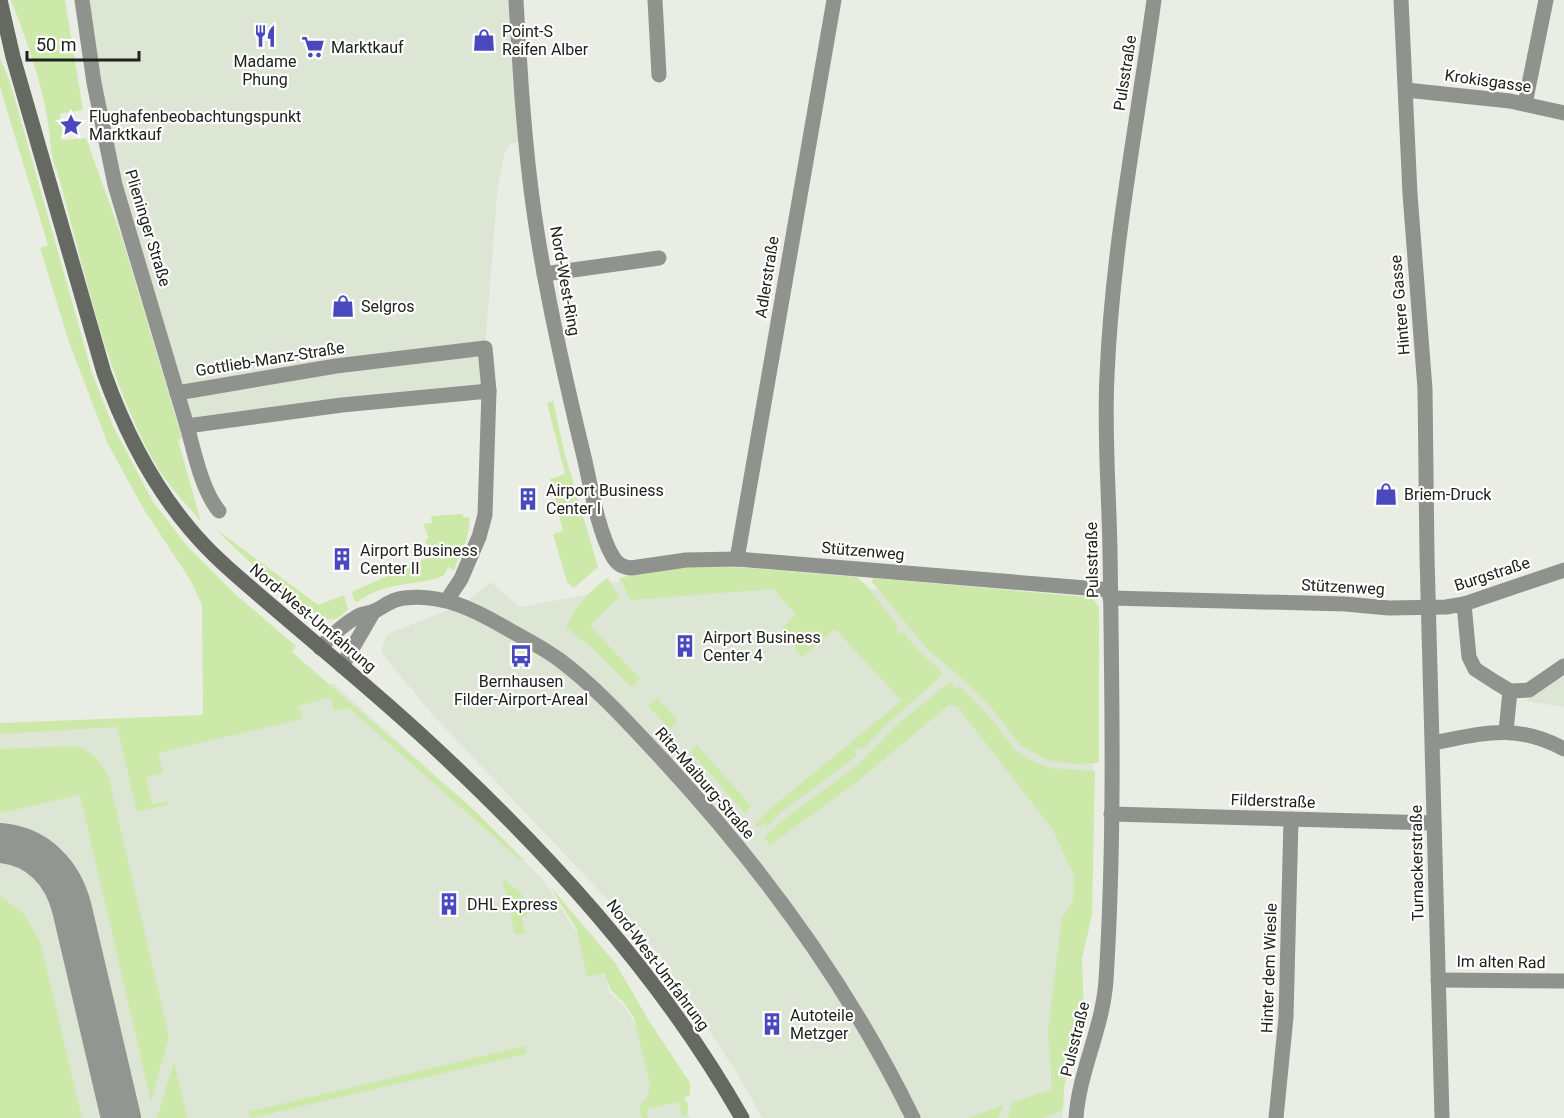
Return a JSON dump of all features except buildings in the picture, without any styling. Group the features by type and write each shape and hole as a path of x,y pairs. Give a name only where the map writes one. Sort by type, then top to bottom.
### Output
{"main road":[{"name":"Nord-West-Umfahrung","path":"0,0 14,57 113,399 135,448 171,504 204,545 236,576 422,736 523,832 590,906 667,1004 698,1047 742,1118"},
{"name":"Nord-West-Umfahrung","path":"0,32 14,57"}],"street":[{"name":"Plieninger Straße","path":"82,0 94,83 115,185 177,393"},
{"name":"Nord-West-Ring","path":"516,0 529,169 544,274 566,382 591,486 607,544 616,561"},
{"path":"655,0 658,75"},
{"name":"Adlerstraße","path":"737,560 834,0"},
{"name":"Pulsstraße","path":"1076,1118 1082,1082 1100,1019 1106,983 1111,814 1106,419 1109,330 1154,0"},
{"name":"Hintere Gasse","path":"1401,0 1410,205 1425,388 1430,608"},
{"path":"1525,104 1546,0"},
{"name":"Krokisgasse","path":"1406,90 1525,104 1564,113"},
{"path":"544,274 659,258"},
{"name":"Gottlieb-Manz-Straße","path":"219,511 212,504 207,490 177,393 336,366 485,348 489,391 484,515 479,537 461,579 447,600"},
{"path":"187,426 342,405 489,391"},
{"name":"Stützenweg","path":"616,561 624,567 631,568 686,560 737,560 1110,594 1430,608"},
{"name":"Burgstraße","path":"1430,608 1464,604 1564,570"},
{"name":"Rita-Maiburg-Straße","path":"320,648 360,615 374,612 386,603 404,598 447,600 492,620 561,662 616,712 692,792 814,949 862,1024 914,1118"},
{"path":"1464,604 1469,657 1475,669 1510,691 1529,690 1564,666"},
{"name":"Turnackerstraße","path":"1430,608 1442,1118"},
{"path":"342,666 374,612"},
{"path":"1506,731 1510,691"},
{"path":"1433,743 1506,731 1537,736 1564,749"},
{"name":"Filderstraße","path":"1111,814 1434,823"},
{"name":"Hinter dem Wiesle","path":"1276,1118 1286,1017 1291,819"},
{"name":"Im alten Rad","path":"1438,980 1564,981"}],"shaded area":[{"path":"82,0 516,0 518,142 510,144 504,154 497,194 485,348 489,391 187,426 128,227"},
{"path":"744,577 1092,608 1093,821 1062,1118 762,1118 742,1081 660,955 431,713 381,652 387,634 464,604 491,582 519,607 593,594 612,582"},
{"path":"1564,673 1564,707 1525,701"},
{"path":"333,683 475,811 544,881 607,980 609,992 623,1005 688,1104 687,1114 690,1118 0,1118 0,732 274,719"}],"green space":[{"path":"11,0 65,0 83,110 60,114 63,140 86,138 122,238 182,438 178,440 201,522 169,484 153,460 136,426 108,355 55,168 40,84"},
{"path":"0,58 10,82 93,376 113,426 153,502 188,547 236,595 296,646 292,652 476,812 525,861 519,859 349,708 334,711 331,697 299,706 302,719 158,753 163,773 146,777 152,804 169,801 169,804 137,812 117,727 0,734 0,723 203,715 202,605 191,581 143,508 108,444 70,345 40,248 48,245 0,87"},
{"path":"553,401 564,451 598,567 574,588 567,582 553,534 563,531 550,479 565,474 547,403"},
{"path":"463,514 463,517 470,518 467,539 454,570 448,567 444,575 438,578 388,588 368,595 357,602 354,600 352,592 431,556 425,540 429,538 423,524 432,523 431,516"},
{"path":"216,529 318,605 344,595 348,609 334,619 318,615 270,580"},
{"path":"698,566 857,577 868,587 898,626 895,629 899,634 903,632 941,671 941,676 887,724 862,750 859,747 854,751 857,756 781,812 767,826 763,823 757,828 755,825 771,808 901,700 835,629 802,657 781,630 796,614 773,589 631,600 619,578 673,567"},
{"path":"608,578 619,597 592,623 591,627 640,679 631,687 592,648 566,627 584,600"},
{"path":"873,578 1088,597 1094,600 1099,607 1099,761 1074,764 1047,760 1020,745 990,706 928,650 872,582"},
{"path":"950,682 954,683 952,686 956,689 959,686 990,717 1015,750 1029,759 1049,768 1095,771 1092,915 1082,959 1084,1015 1064,1087 1063,1110 1043,1118 1008,1118 1013,1102 1052,1089 1048,1031 1062,918 1073,901 1074,875 1053,830 957,706 949,705 858,781 770,845 764,838 783,820 858,765 900,722"},
{"path":"657,698 678,721 670,729 648,706"},
{"path":"697,745 751,806 745,813 691,752"},
{"path":"74,746 86,750 95,758 109,779 169,1037 151,1101 80,795 0,813 0,749"},
{"path":"502,878 520,892 532,911 522,918 525,933 515,935"},
{"path":"550,886 616,964 649,1021 690,1083 690,1095 684,1098 688,1104 687,1115 682,1117 678,1102 647,1109 648,1118 642,1118 639,1105 647,1098 650,1085 634,1018 611,990 604,973 587,977 577,930"},
{"path":"0,896 23,913 40,941 82,1118 0,1118"},
{"path":"525,1046 526,1054 251,1118 248,1112"},
{"path":"174,1062 187,1118 157,1118"},
{"path":"1004,1105 998,1118 968,1118"}],"taxiway":[{"path":"0,843 14,845 37,856 55,873 68,896 121,1118"}],"place":[{"name":"Madame Phung","path":"265,36"},
{"name":"Point-S Reifen Alber","path":"484,40"},
{"name":"Marktkauf","path":"313,47"},
{"name":"Flughafenbeobachtungspunkt Marktkauf","path":"71,125"},
{"name":"Selgros","path":"343,306"},
{"name":"Briem-Druck","path":"1386,494"},
{"name":"Airport Business Center I","path":"528,499"},
{"name":"Airport Business Center II","path":"342,559"},
{"name":"Airport Business Center 4","path":"685,646"},
{"name":"Bernhausen Filder-Airport-Areal","path":"521,656"},
{"name":"DHL Express","path":"449,904"},
{"name":"Autoteile Metzger","path":"772,1024"}]}
